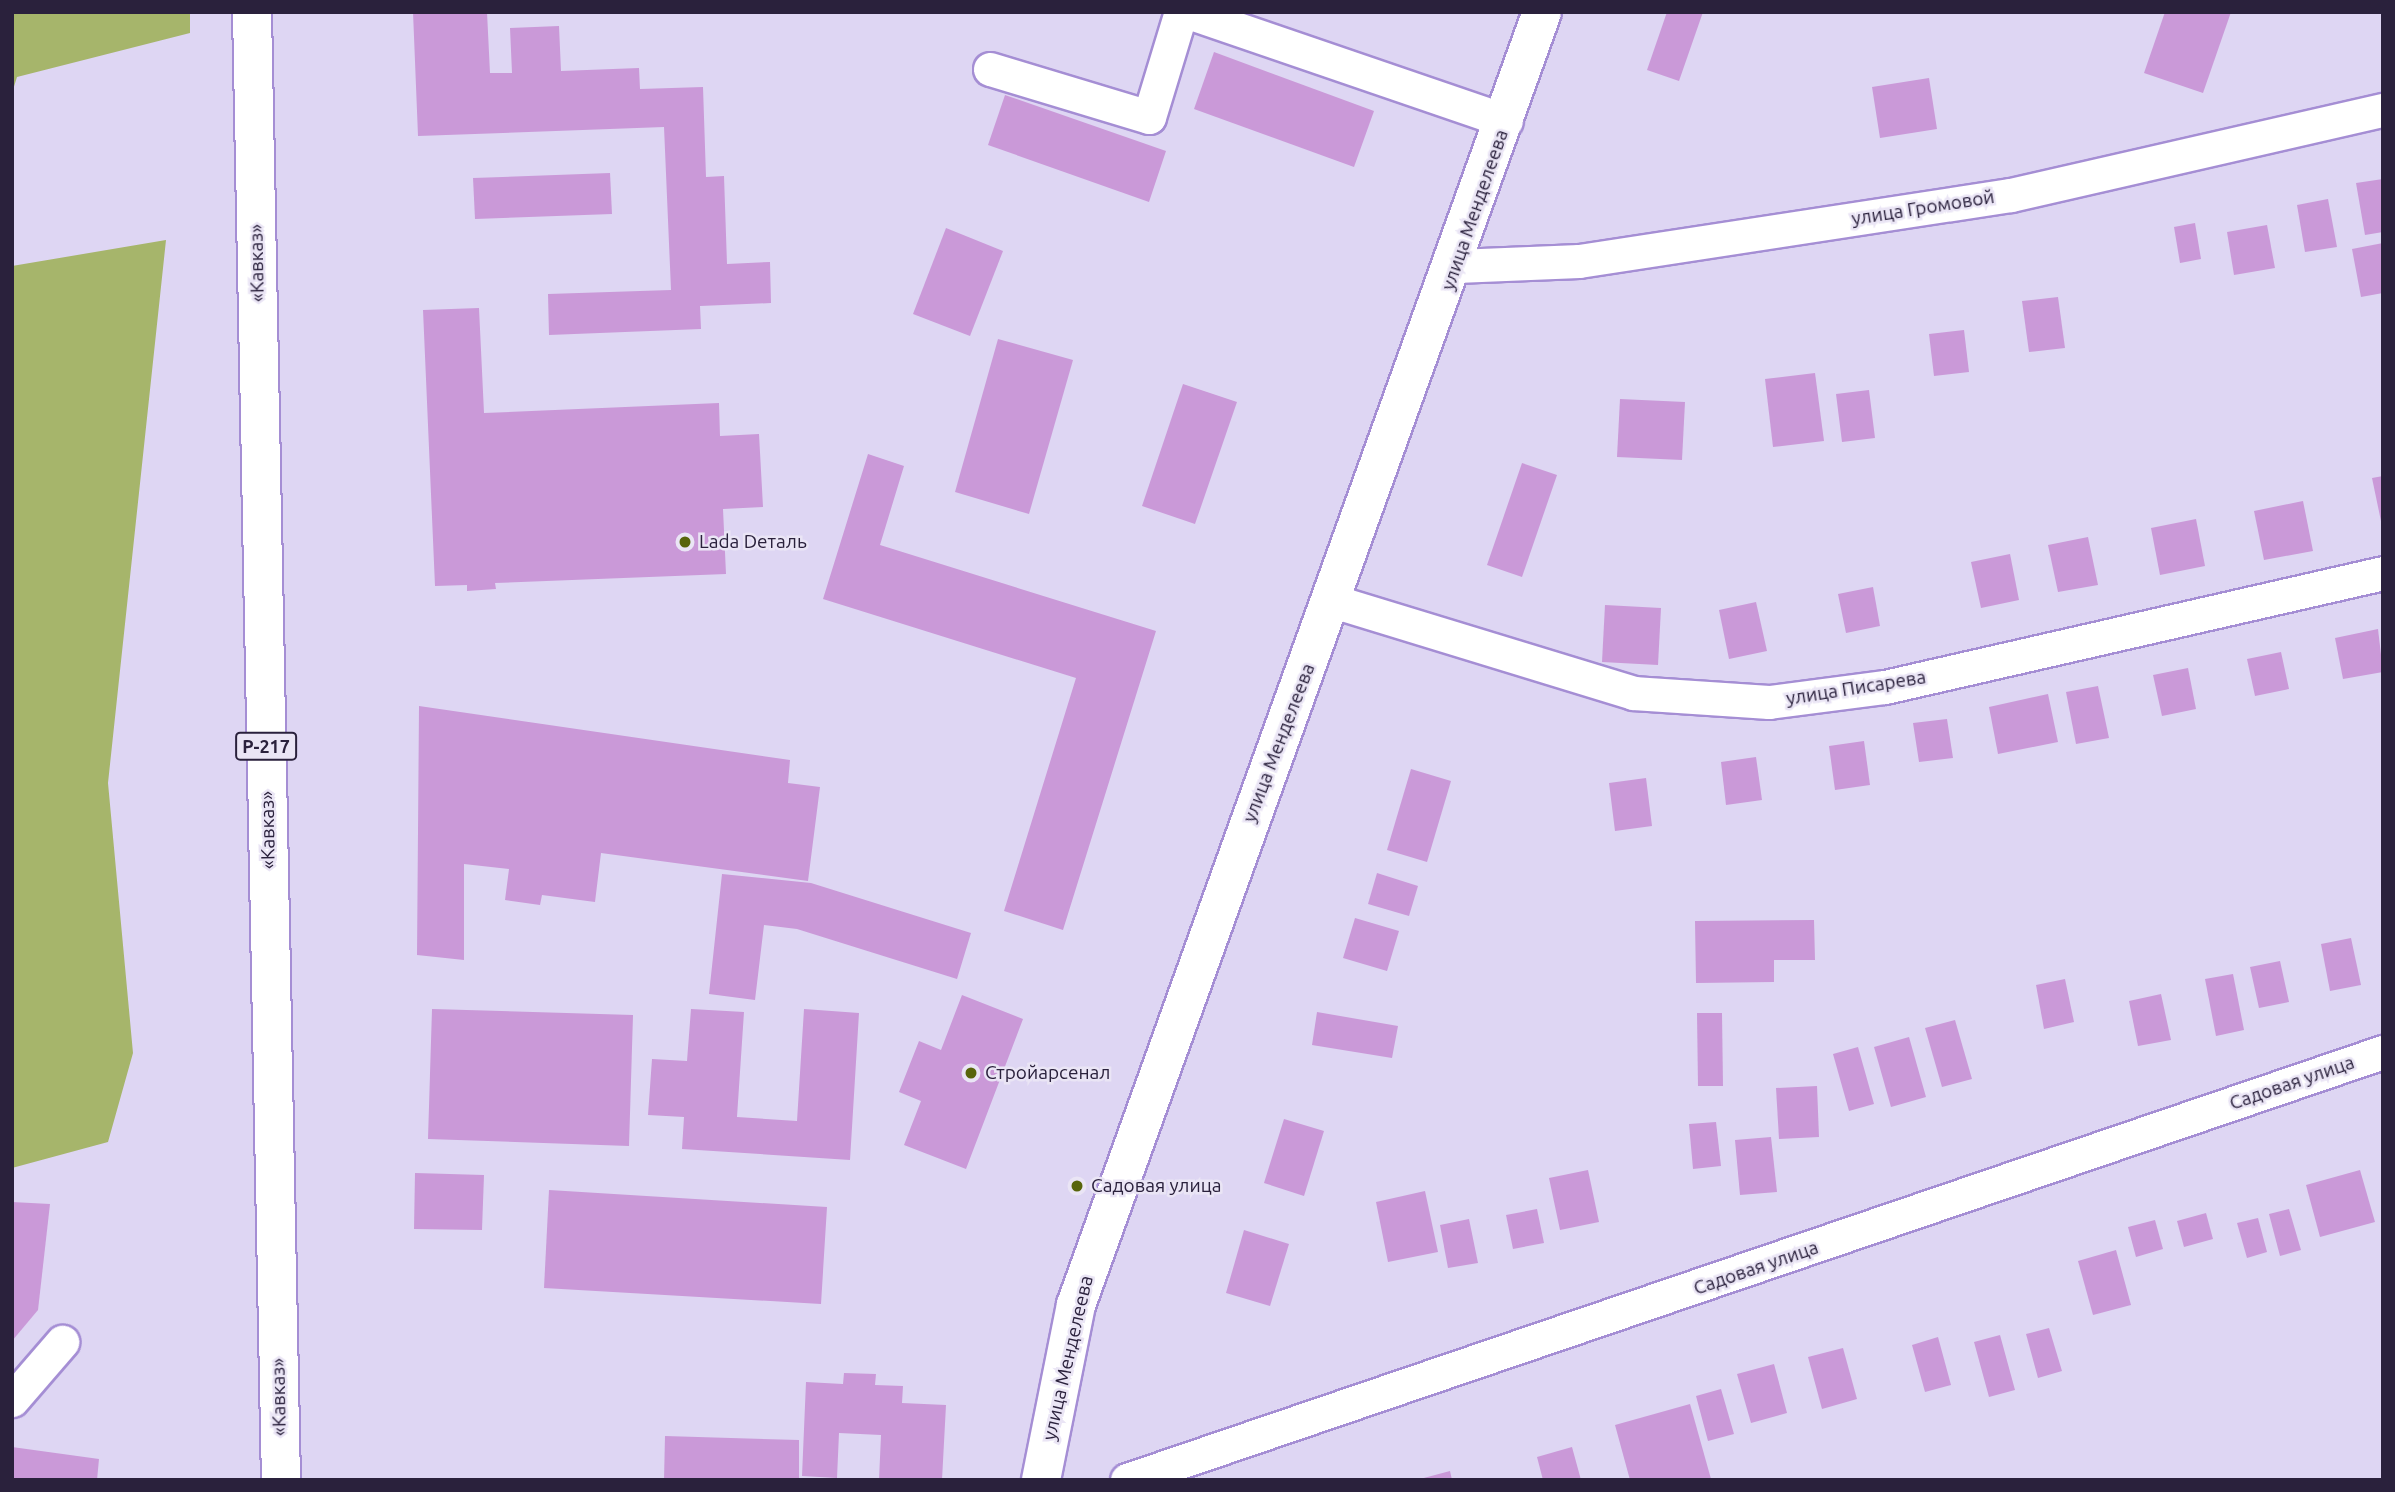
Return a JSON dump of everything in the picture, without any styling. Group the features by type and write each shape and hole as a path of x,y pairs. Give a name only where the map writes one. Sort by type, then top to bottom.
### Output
{"main road":[{"name":"«Кавказ»","path":"251,12 281,1480"},
{"name":"улица Менделеева","path":"1041,1480 1076,1305 1456,266 1542,12"}],"street":[{"path":"990,69 1149,117 1181,12"},
{"path":"1188,12 1506,121"},
{"name":"улица Громовой","path":"1456,266 1579,261 2011,195 2383,110"},
{"name":"улица Писарева","path":"1333,601 1633,693 1769,702 1885,687 2383,573"},
{"name":"Садовая улица","path":"1127,1480 2383,1052"},
{"path":"12,1400 62,1342"}],"green space":[{"path":"12,12 190,12 190,33 17,77 12,93"},
{"path":"166,240 108,783 133,1053 108,1142 12,1168 12,266"}],"building":[{"path":"413,12 487,12 490,73 512,73 510,28 559,26 561,71 639,68 640,89 703,87 706,177 724,176 727,264 770,262 771,303 700,306 701,329 549,335 548,294 671,290 664,127 418,136"},
{"path":"1667,12 1703,12 1679,81 1647,70"},
{"path":"2165,12 2231,12 2203,93 2144,73"},
{"path":"1214,52 1374,111 1354,167 1194,109"},
{"path":"1929,78 1937,129 1880,138 1872,87"},
{"path":"1005,95 1166,151 1149,202 988,145"},
{"path":"610,173 612,214 475,219 473,178"},
{"path":"2383,179 2383,232 2365,235 2356,183"},
{"path":"2328,199 2337,247 2305,252 2297,205"},
{"path":"2195,223 2201,259 2180,263 2174,227"},
{"path":"2267,225 2275,268 2234,275 2227,232"},
{"path":"946,228 1003,251 970,336 913,314"},
{"path":"2383,243 2383,293 2361,297 2352,249"},
{"path":"2058,297 2065,348 2029,352 2022,301"},
{"path":"479,308 484,413 719,403 720,436 759,434 763,507 723,509 726,574 495,583 496,589 467,591 467,585 435,586 423,310"},
{"path":"1964,330 1969,372 1934,376 1929,334"},
{"path":"998,339 1073,360 1029,514 955,492"},
{"path":"1815,373 1824,441 1773,447 1765,379"},
{"path":"1183,384 1237,402 1195,524 1142,506"},
{"path":"1869,390 1875,438 1842,442 1836,394"},
{"path":"1620,399 1685,402 1682,460 1617,457"},
{"path":"868,454 904,466 880,545 1156,631 1063,930 1004,911 1076,678 823,599"},
{"path":"1522,463 1557,475 1522,577 1487,565"},
{"path":"2383,476 2383,526 2382,526 2372,478"},
{"path":"2303,501 2313,551 2264,560 2254,511"},
{"path":"2196,519 2205,566 2160,575 2151,528"},
{"path":"2088,537 2098,585 2058,592 2048,545"},
{"path":"2010,554 2019,600 1981,608 1971,562"},
{"path":"1873,587 1880,626 1846,633 1838,594"},
{"path":"1756,602 1767,651 1729,659 1719,610"},
{"path":"1605,605 1661,608 1658,665 1602,662"},
{"path":"2378,629 2383,672 2343,679 2335,638"},
{"path":"2281,652 2289,689 2255,696 2247,659"},
{"path":"2188,668 2196,709 2162,716 2153,675"},
{"path":"2098,686 2109,738 2076,744 2066,692"},
{"path":"2048,694 2058,742 1998,754 1989,707"},
{"path":"419,706 790,760 788,783 820,787 808,881 601,853 595,902 542,895 540,905 505,900 509,869 464,864 464,960 417,955"},
{"path":"1947,719 1953,758 1919,762 1913,723"},
{"path":"1864,741 1870,785 1835,790 1829,746"},
{"path":"1756,757 1762,800 1726,805 1721,762"},
{"path":"1411,769 1451,781 1427,862 1387,850"},
{"path":"1646,778 1652,826 1615,831 1609,783"},
{"path":"1377,873 1418,886 1409,916 1368,904"},
{"path":"722,874 811,883 971,933 957,979 797,929 764,925 755,1000 709,994"},
{"path":"1355,918 1399,931 1387,971 1343,958"},
{"path":"1814,920 1815,960 1774,960 1774,982 1696,983 1695,921"},
{"path":"2351,938 2361,985 2330,991 2321,944"},
{"path":"2280,961 2289,1002 2259,1008 2250,967"},
{"path":"2233,974 2244,1030 2216,1036 2205,979"},
{"path":"2065,979 2074,1022 2044,1029 2036,985"},
{"path":"2161,994 2171,1040 2138,1046 2129,1001"},
{"path":"962,995 1023,1019 966,1169 904,1145 921,1101 899,1092 919,1041 941,1050"},
{"path":"432,1009 633,1015 629,1146 428,1139"},
{"path":"691,1009 744,1012 737,1117 797,1121 804,1009 859,1013 850,1160 682,1149 684,1117 648,1115 652,1059 687,1061"},
{"path":"1317,1012 1398,1026 1392,1058 1312,1045"},
{"path":"1697,1013 1722,1013 1723,1086 1698,1086"},
{"path":"1955,1020 1972,1079 1942,1087 1925,1028"},
{"path":"1909,1037 1926,1097 1891,1107 1874,1047"},
{"path":"1858,1047 1874,1104 1849,1111 1833,1054"},
{"path":"1817,1086 1819,1137 1779,1139 1776,1088"},
{"path":"1284,1119 1324,1131 1304,1196 1264,1183"},
{"path":"1716,1122 1721,1166 1693,1169 1689,1124"},
{"path":"1771,1137 1777,1192 1740,1195 1735,1140"},
{"path":"1588,1170 1599,1222 1560,1230 1549,1178"},
{"path":"2360,1170 2375,1222 2320,1237 2306,1185"},
{"path":"415,1173 484,1175 482,1230 414,1229"},
{"path":"549,1190 827,1207 821,1304 544,1288"},
{"path":"1425,1191 1438,1252 1388,1262 1376,1202"},
{"path":"12,1202 50,1204 38,1310 12,1341"},
{"path":"1537,1209 1544,1243 1513,1249 1506,1215"},
{"path":"2289,1209 2301,1250 2280,1256 2269,1214"},
{"path":"2206,1213 2213,1239 2184,1247 2177,1221"},
{"path":"2258,1218 2267,1252 2247,1258 2237,1223"},
{"path":"1469,1219 1478,1263 1448,1268 1440,1225"},
{"path":"2155,1220 2163,1249 2136,1257 2128,1227"},
{"path":"1244,1230 1289,1244 1270,1306 1226,1293"},
{"path":"2116,1250 2131,1305 2093,1315 2078,1261"},
{"path":"2049,1328 2062,1371 2038,1378 2026,1334"},
{"path":"2000,1335 2015,1390 1989,1397 1974,1342"},
{"path":"1938,1337 1951,1385 1925,1392 1912,1345"},
{"path":"1843,1348 1857,1399 1822,1409 1808,1357"},
{"path":"1774,1364 1787,1413 1751,1423 1737,1374"},
{"path":"844,1373 876,1374 875,1385 903,1386 902,1403 946,1405 942,1480 879,1480 881,1435 839,1433 837,1478 802,1476 806,1382 843,1384"},
{"path":"1721,1389 1734,1434 1708,1441 1696,1396"},
{"path":"1690,1404 1711,1479 1630,1480 1615,1425"},
{"path":"665,1436 799,1440 799,1480 664,1480"},
{"path":"12,1447 99,1459 97,1480 12,1479"},
{"path":"1572,1447 1581,1480 1543,1480 1537,1457"},
{"path":"1450,1471 1452,1480 1420,1480 1420,1479"}],"place":[{"name":"Lada Dеталь","path":"685,542"},
{"name":"Стройарсенал","path":"971,1073"},
{"name":"Садовая улица","path":"1077,1186"}]}
